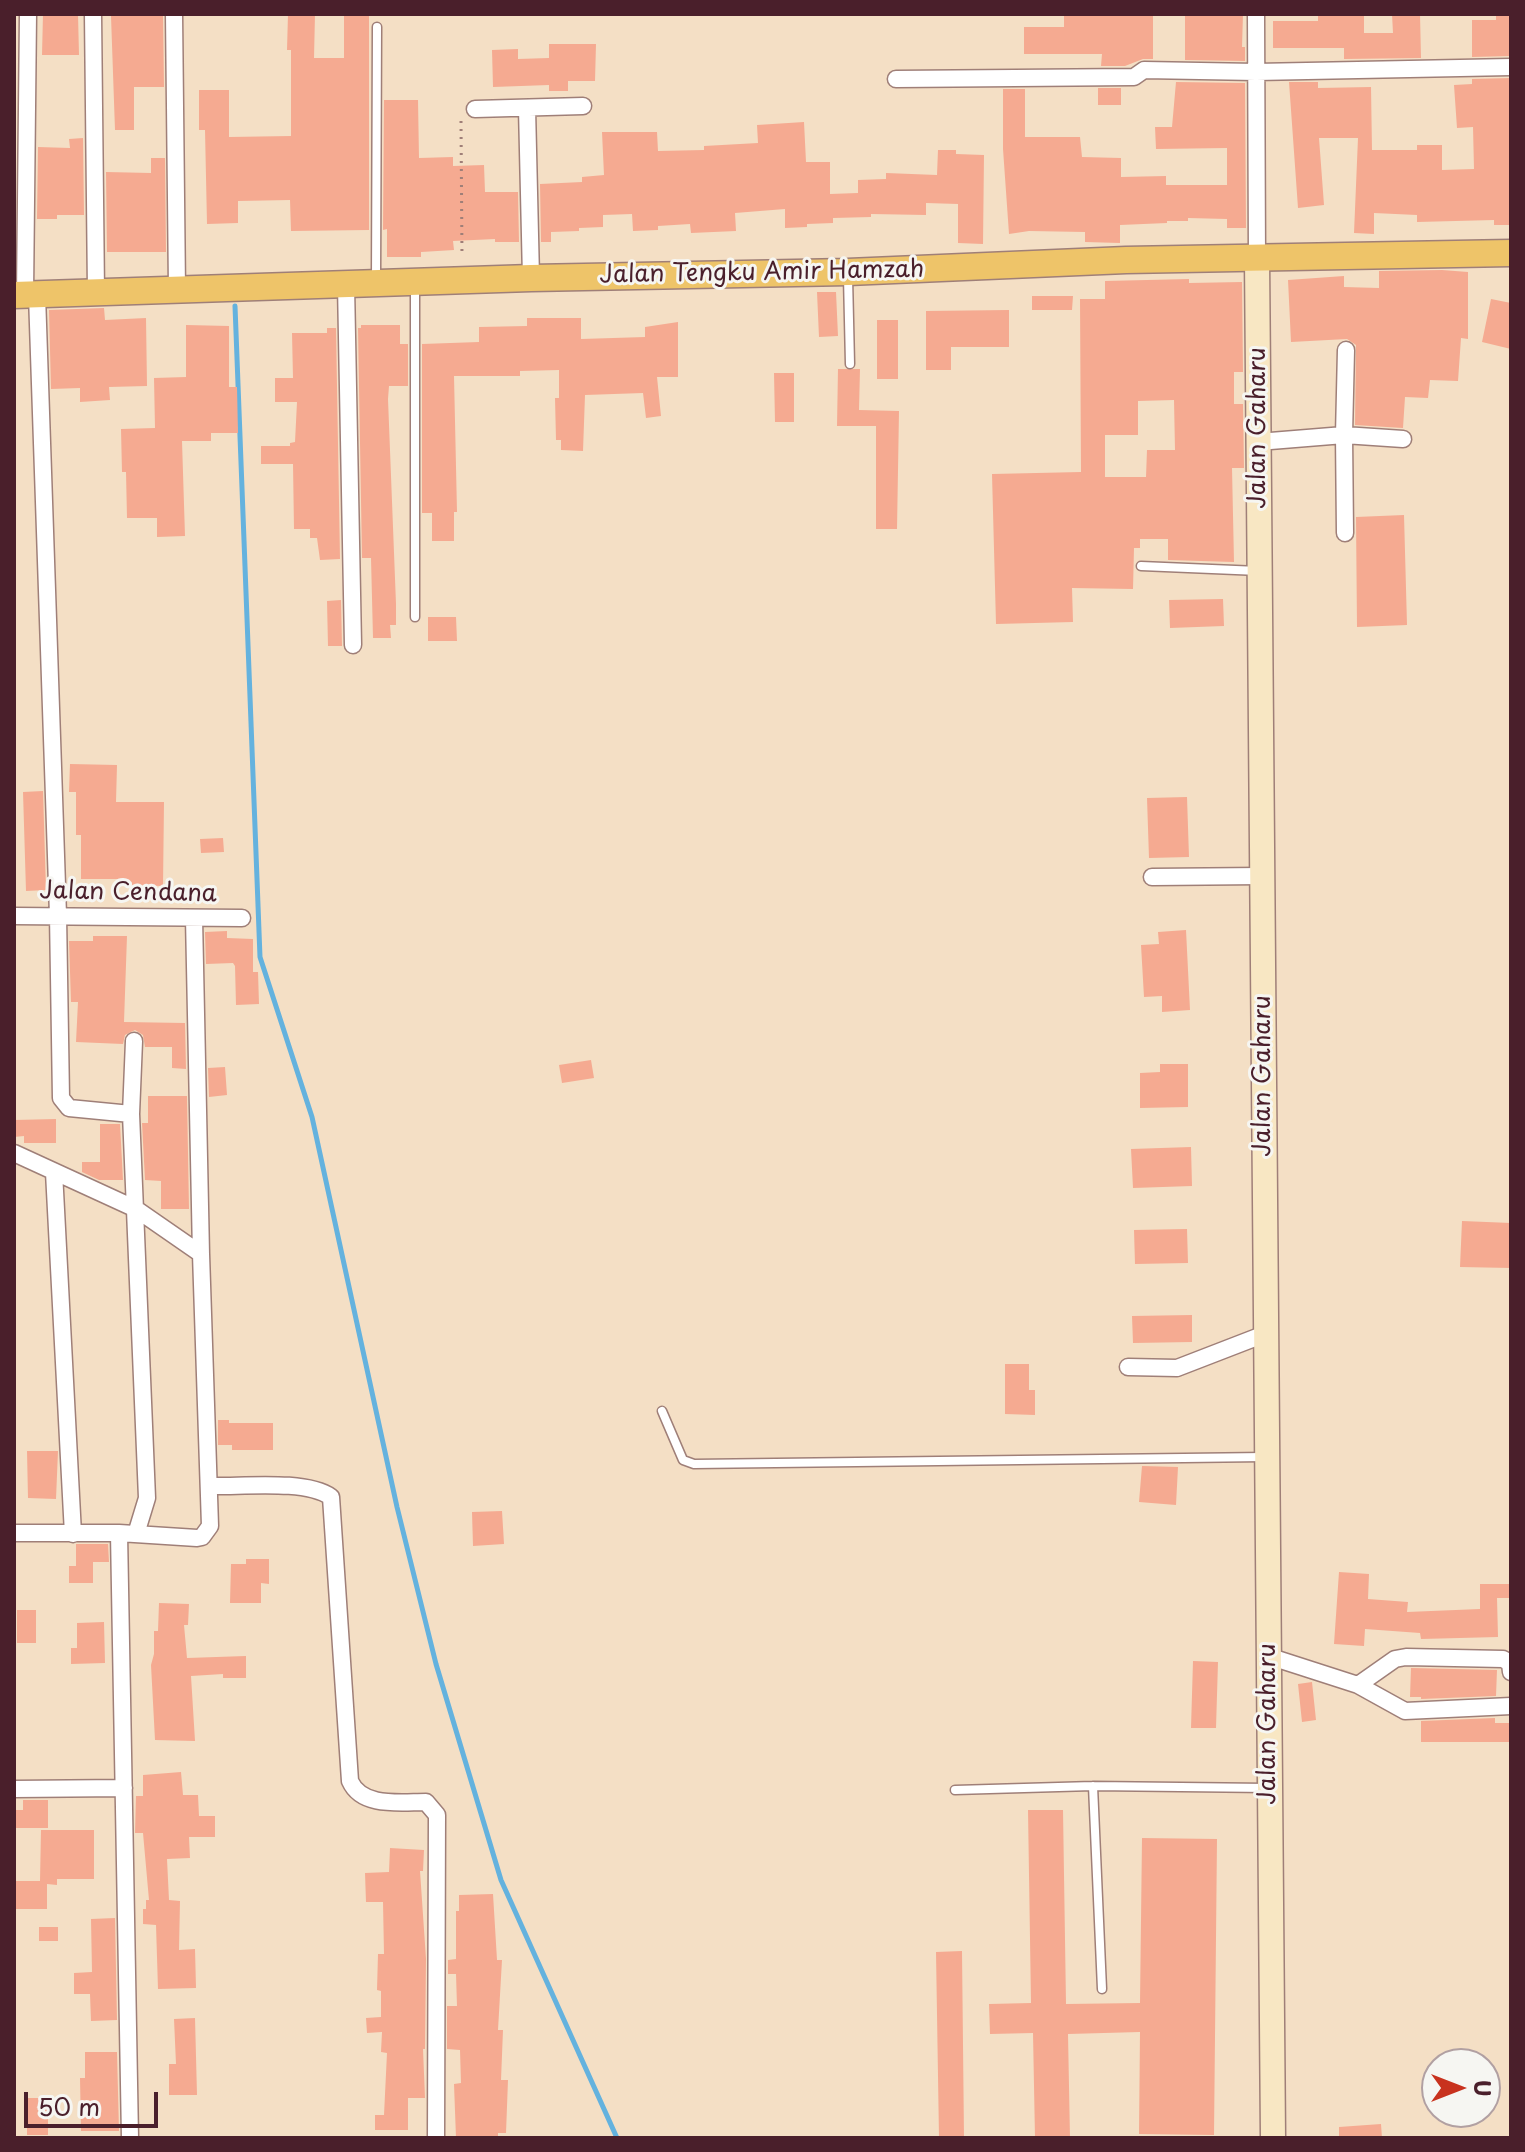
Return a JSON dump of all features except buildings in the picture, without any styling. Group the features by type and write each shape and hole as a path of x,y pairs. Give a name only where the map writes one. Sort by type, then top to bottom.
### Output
{"main road":[{"name":"Jalan Tengku Amir Hamzah","path":"26,295 531,278 848,272 1126,260 1511,253"}],"street":[{"path":"28,14 26,295 58,915 61,1102 69,1108 131,1114"},
{"path":"93,14 96,293"},
{"path":"174,14 177,290"},
{"name":"Jalan Gaharu","path":"1256,14 1273,2138"},
{"path":"896,79 1134,77 1144,70 1256,72 1511,67"},
{"path":"475,109 583,106"},
{"path":"527,108 531,278"},
{"path":"346,285 353,645"},
{"path":"1345,533 1346,350"},
{"path":"1258,442 1344,435 1403,439"},
{"path":"1152,877 1262,876"},
{"name":"Jalan Cendana","path":"14,916 242,918"},
{"path":"14,1533 128,1534 175,1538 202,1537 210,1526 194,918"},
{"path":"130,2138 124,1788 128,1534 147,1498 131,1114 134,1041"},
{"path":"14,1153 136,1209 201,1254"},
{"path":"54,1172 73,1534"},
{"path":"1128,1367 1177,1368 1265,1334"},
{"path":"209,1486 287,1487 321,1491 331,1497 350,1781 360,1796 375,1801 426,1802 437,1815 436,2138"},
{"path":"1268,1656 1358,1685 1405,1711 1511,1706"},
{"path":"1358,1685 1395,1659 1406,1657 1497,1658 1510,1663 1511,1672"},
{"path":"14,1789 124,1788"}],"lane":[{"path":"376,283 377,27"},
{"path":"848,272 850,364"},
{"path":"415,282 415,617"},
{"path":"1141,566 1259,571"},
{"path":"662,1411 683,1460 694,1464 1266,1457"},
{"path":"955,1790 1093,1786 1269,1788"},
{"path":"1093,1786 1102,1989"}],"path":[{"path":"462,281 461,123 462,112 475,109"}],"waterway":[{"path":"235,306 260,957 312,1117 397,1507 436,1664 501,1880 617,2138"}]}
